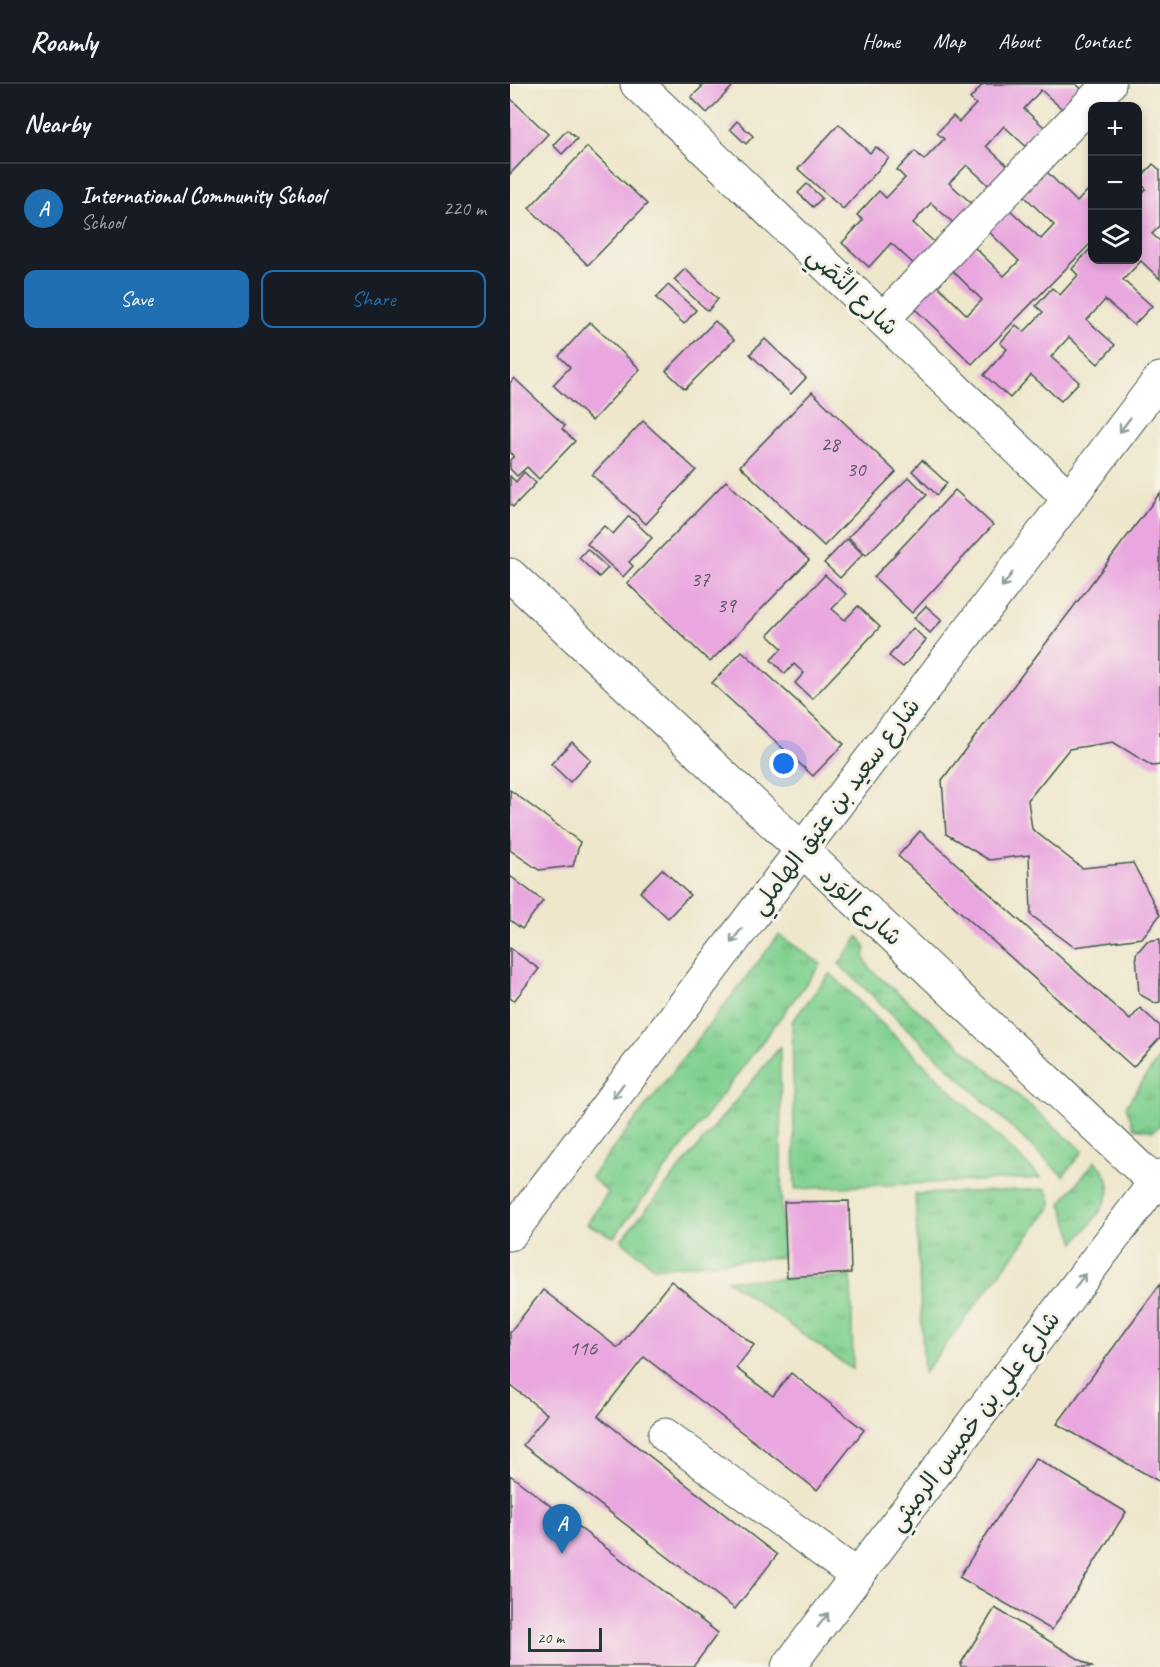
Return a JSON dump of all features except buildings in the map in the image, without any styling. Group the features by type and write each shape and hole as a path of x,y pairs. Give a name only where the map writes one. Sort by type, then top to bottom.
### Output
{"street":[{"name":"شارع النِّصَي","path":"637,84 1069,498"},
{"path":"883,318 1109,84"},
{"name":"شارع سعيد بن عتيق الهاملي","path":"510,1234 1160,379"},
{"name":"شارع الوَرد","path":"514,589 801,850 1158,1182"},
{"name":"شارع علي بن خميس الرميثي","path":"788,1667 1158,1182"},
{"path":"665,1435 857,1576"}],"green space":[{"path":"779,935 821,964 614,1237 587,1224 608,1193 591,1177"},
{"path":"858,937 866,947 864,957 870,969 1083,1151 1063,1176 839,964"},
{"path":"830,973 1041,1178 795,1189 792,1022"},
{"path":"780,1047 782,1257 655,1268 621,1240"},
{"path":"1160,1056 1160,1125 1153,1131 1134,1128 1126,1106"},
{"path":"1095,1161 1109,1183 1108,1193 1099,1213 1075,1243 1061,1203"},
{"path":"1047,1189 1052,1205 924,1373 915,1194"},
{"path":"851,1277 853,1370 727,1280"}],"place":[{"name":"International Community School","path":"562,1554"}]}
